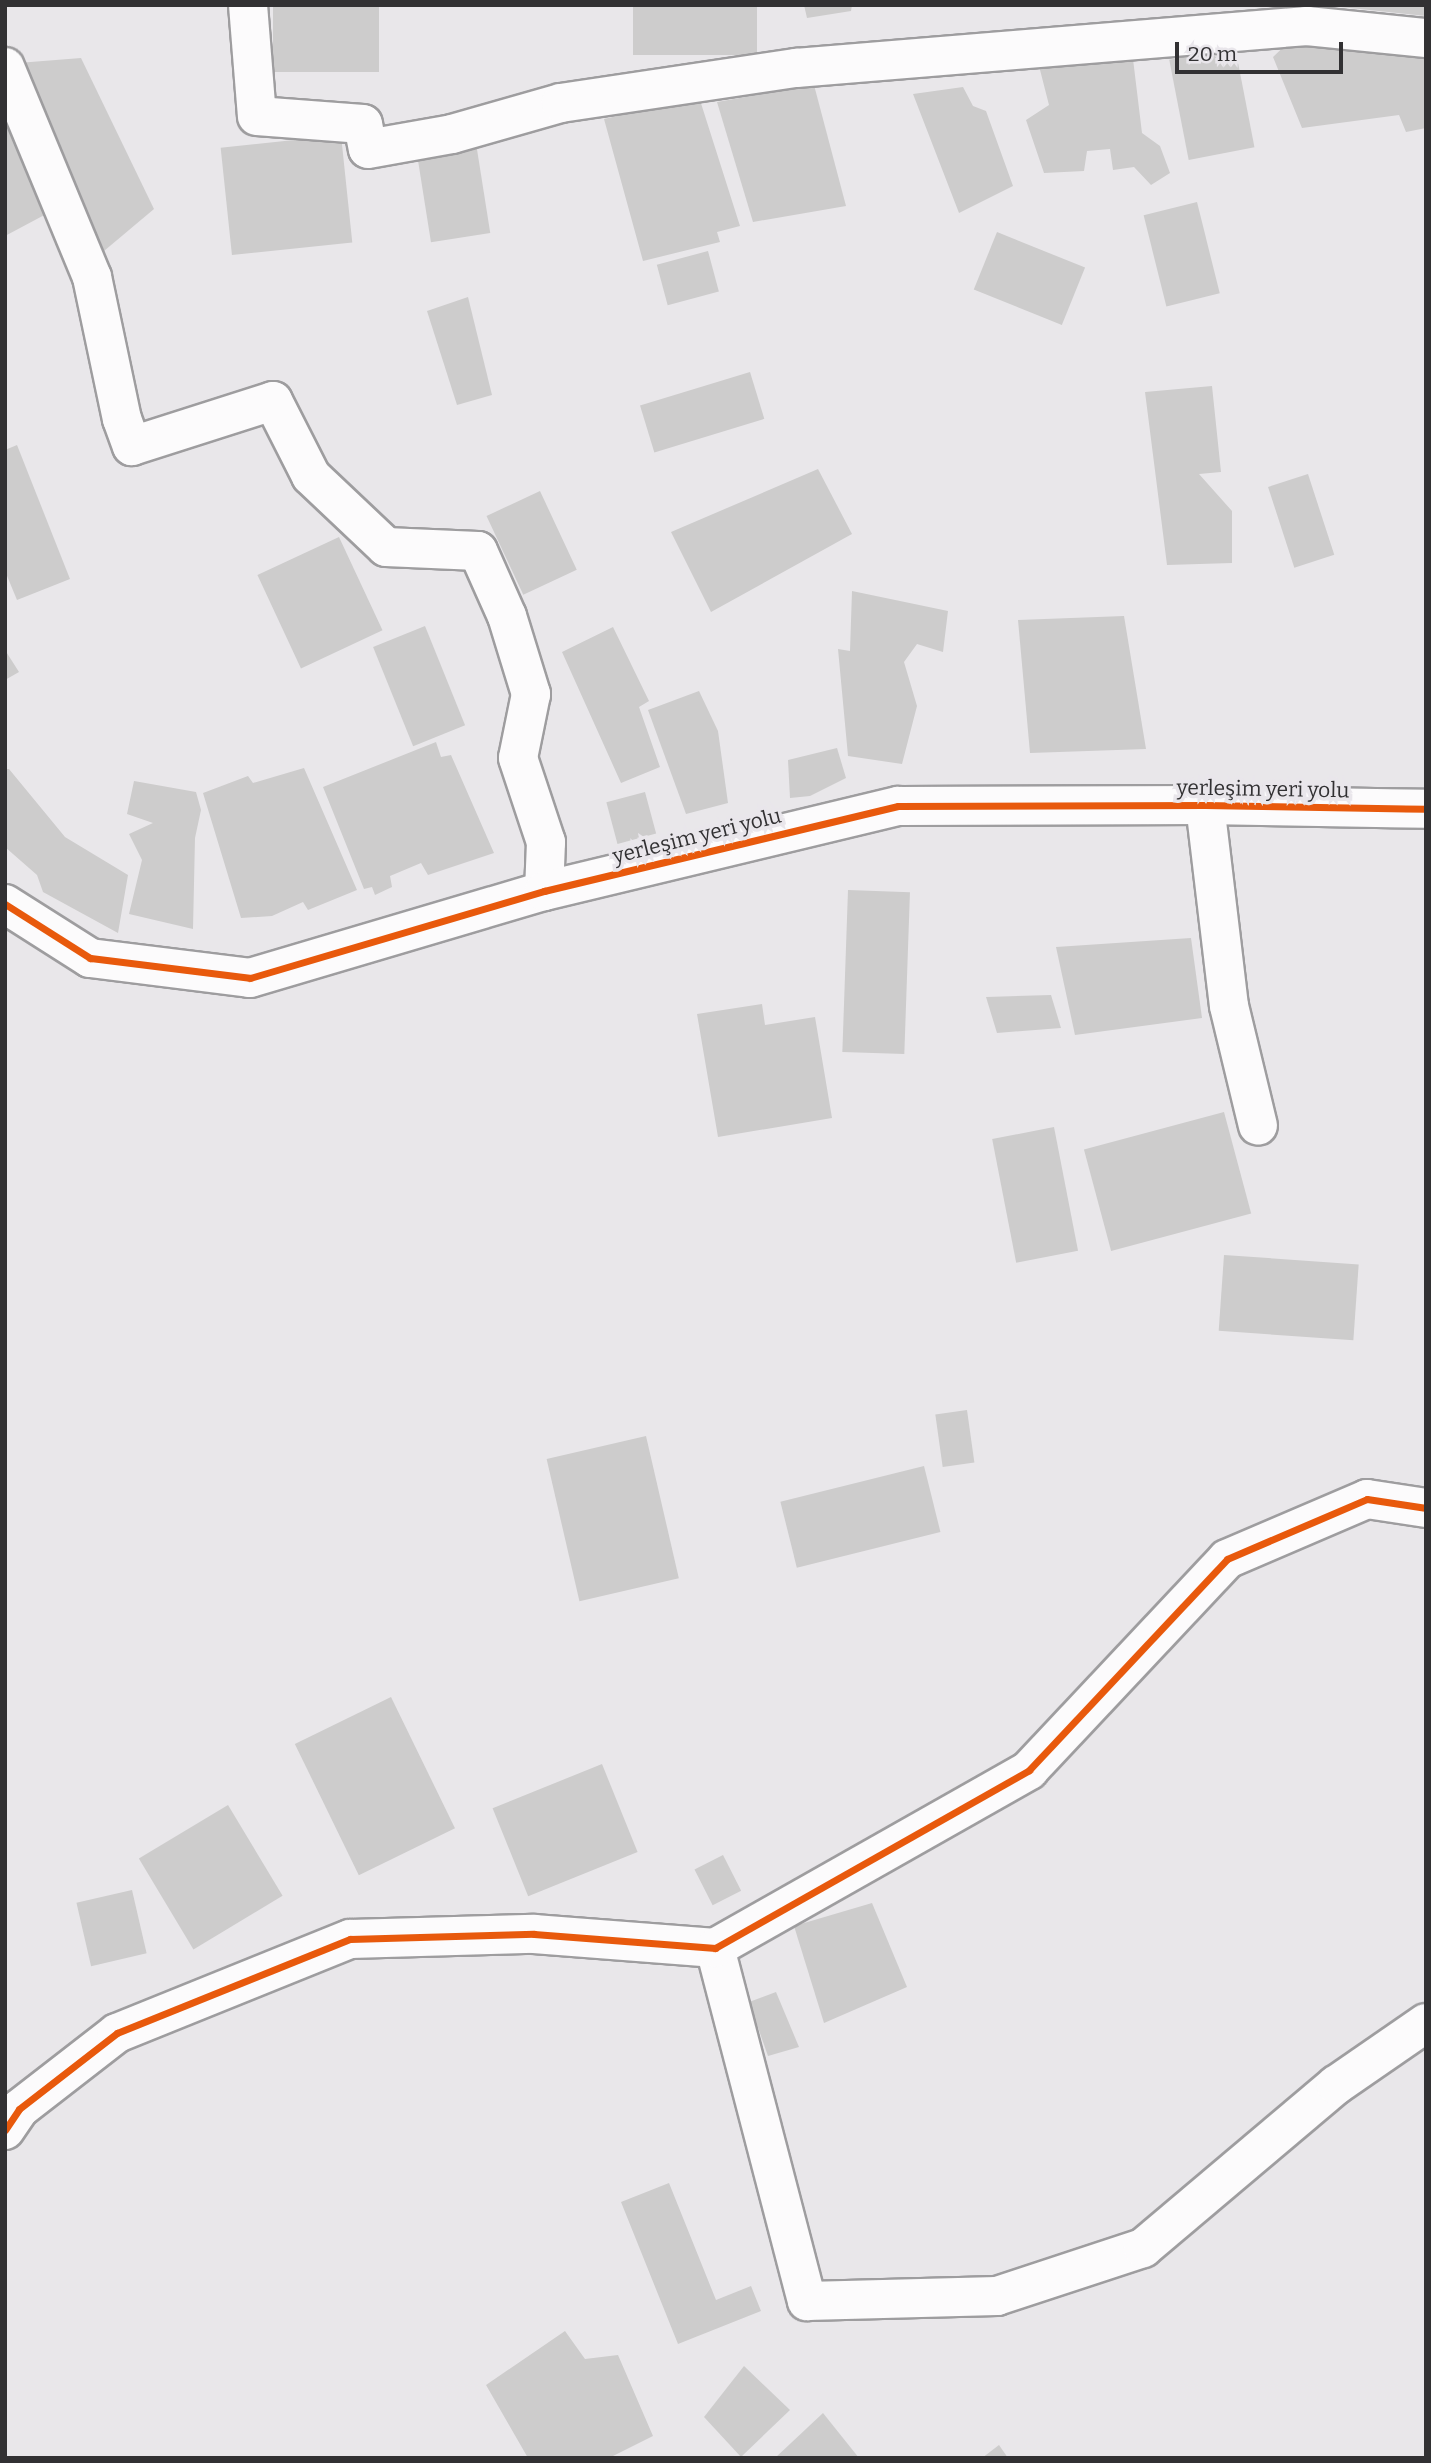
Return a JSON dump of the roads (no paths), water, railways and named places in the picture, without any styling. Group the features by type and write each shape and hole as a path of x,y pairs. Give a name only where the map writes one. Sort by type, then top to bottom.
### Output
{"street":[{"path":"248,5 257,116 363,124 368,149 452,134 561,103 796,68 1307,26 1426,38"},
{"path":"5,67 92,277 122,419 132,446 272,401 311,477 386,547 478,551 507,616 531,694 518,758 546,842 544,891"},
{"path":"1205,805 1229,1006 1258,1126"},
{"name":"yerleşim yeri yolu","path":"5,904 90,958 250,978 544,891 898,806 1205,805 1426,809"},
{"path":"5,2130 19,2109 117,2032 351,1939 534,1934 715,1948 1029,1770 1227,1559 1367,1499 1426,1508"},
{"path":"715,1948 807,2301 997,2296 1143,2248 1336,2085 1426,2023"}]}
